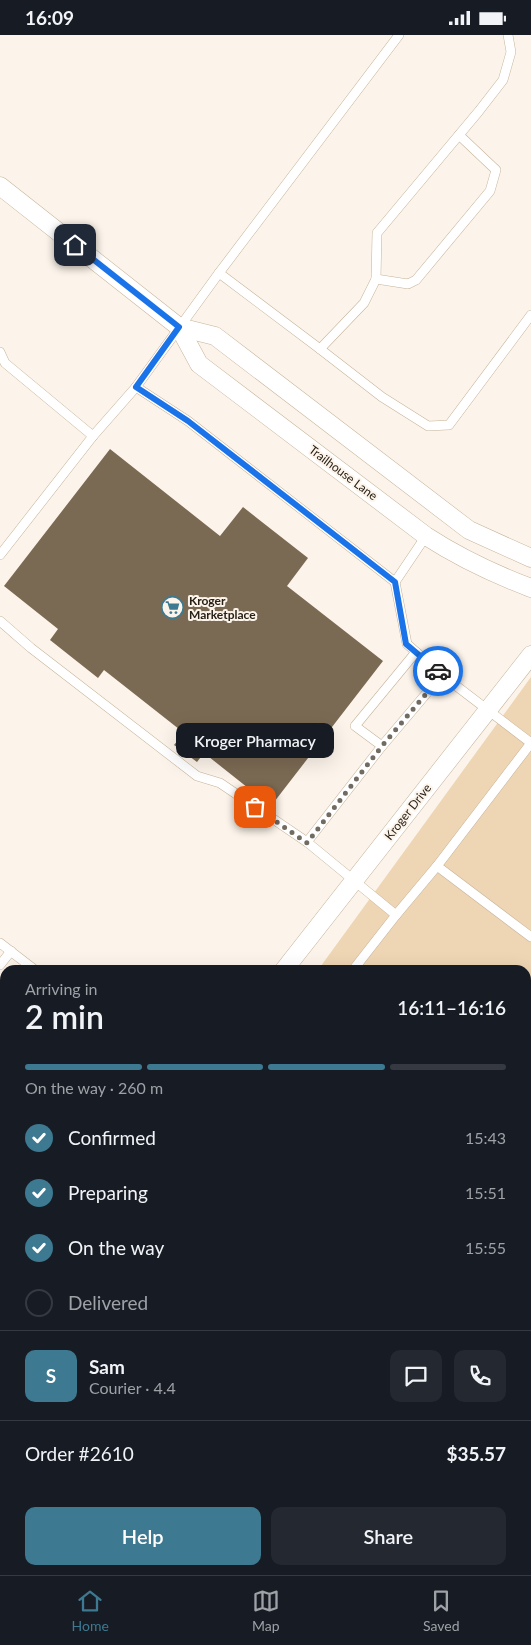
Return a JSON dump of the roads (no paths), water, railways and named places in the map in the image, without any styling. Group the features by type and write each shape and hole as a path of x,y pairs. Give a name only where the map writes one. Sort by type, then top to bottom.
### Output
{"street":[{"name":"Trailhouse Lane","path":"0,186 179,327 199,364 426,536 449,551 491,573 531,588"},
{"name":"Trailhouse Lane","path":"179,327 215,336 469,531 531,558"},
{"name":"Kroger Drive","path":"288,965 531,655"}],"lane":[{"path":"0,555 93,436 136,387 219,273 399,35"},
{"path":"320,349 364,303 376,279 377,233 502,80 511,52 508,35"},
{"path":"376,279 408,284 416,280 490,191 496,170 458,135"},
{"path":"219,273 382,397 428,426 449,425 531,315"},
{"path":"0,352 6,363 93,436"},
{"path":"136,387 188,421 395,582 406,644 442,675 489,709 531,743 437,866 357,965"},
{"path":"395,582 426,536"},
{"path":"0,621 30,649 197,776 220,783 307,843 396,915"},
{"path":"382,746 355,726 416,652"},
{"path":"307,843 382,746 442,675"},
{"path":"437,866 531,937"},
{"path":"0,943 29,965"},
{"path":"0,965 11,951"}],"place":[{"name":"Kroger Marketplace","path":"173,608"},
{"name":"Kroger Pharmacy","path":"255,807"}]}
